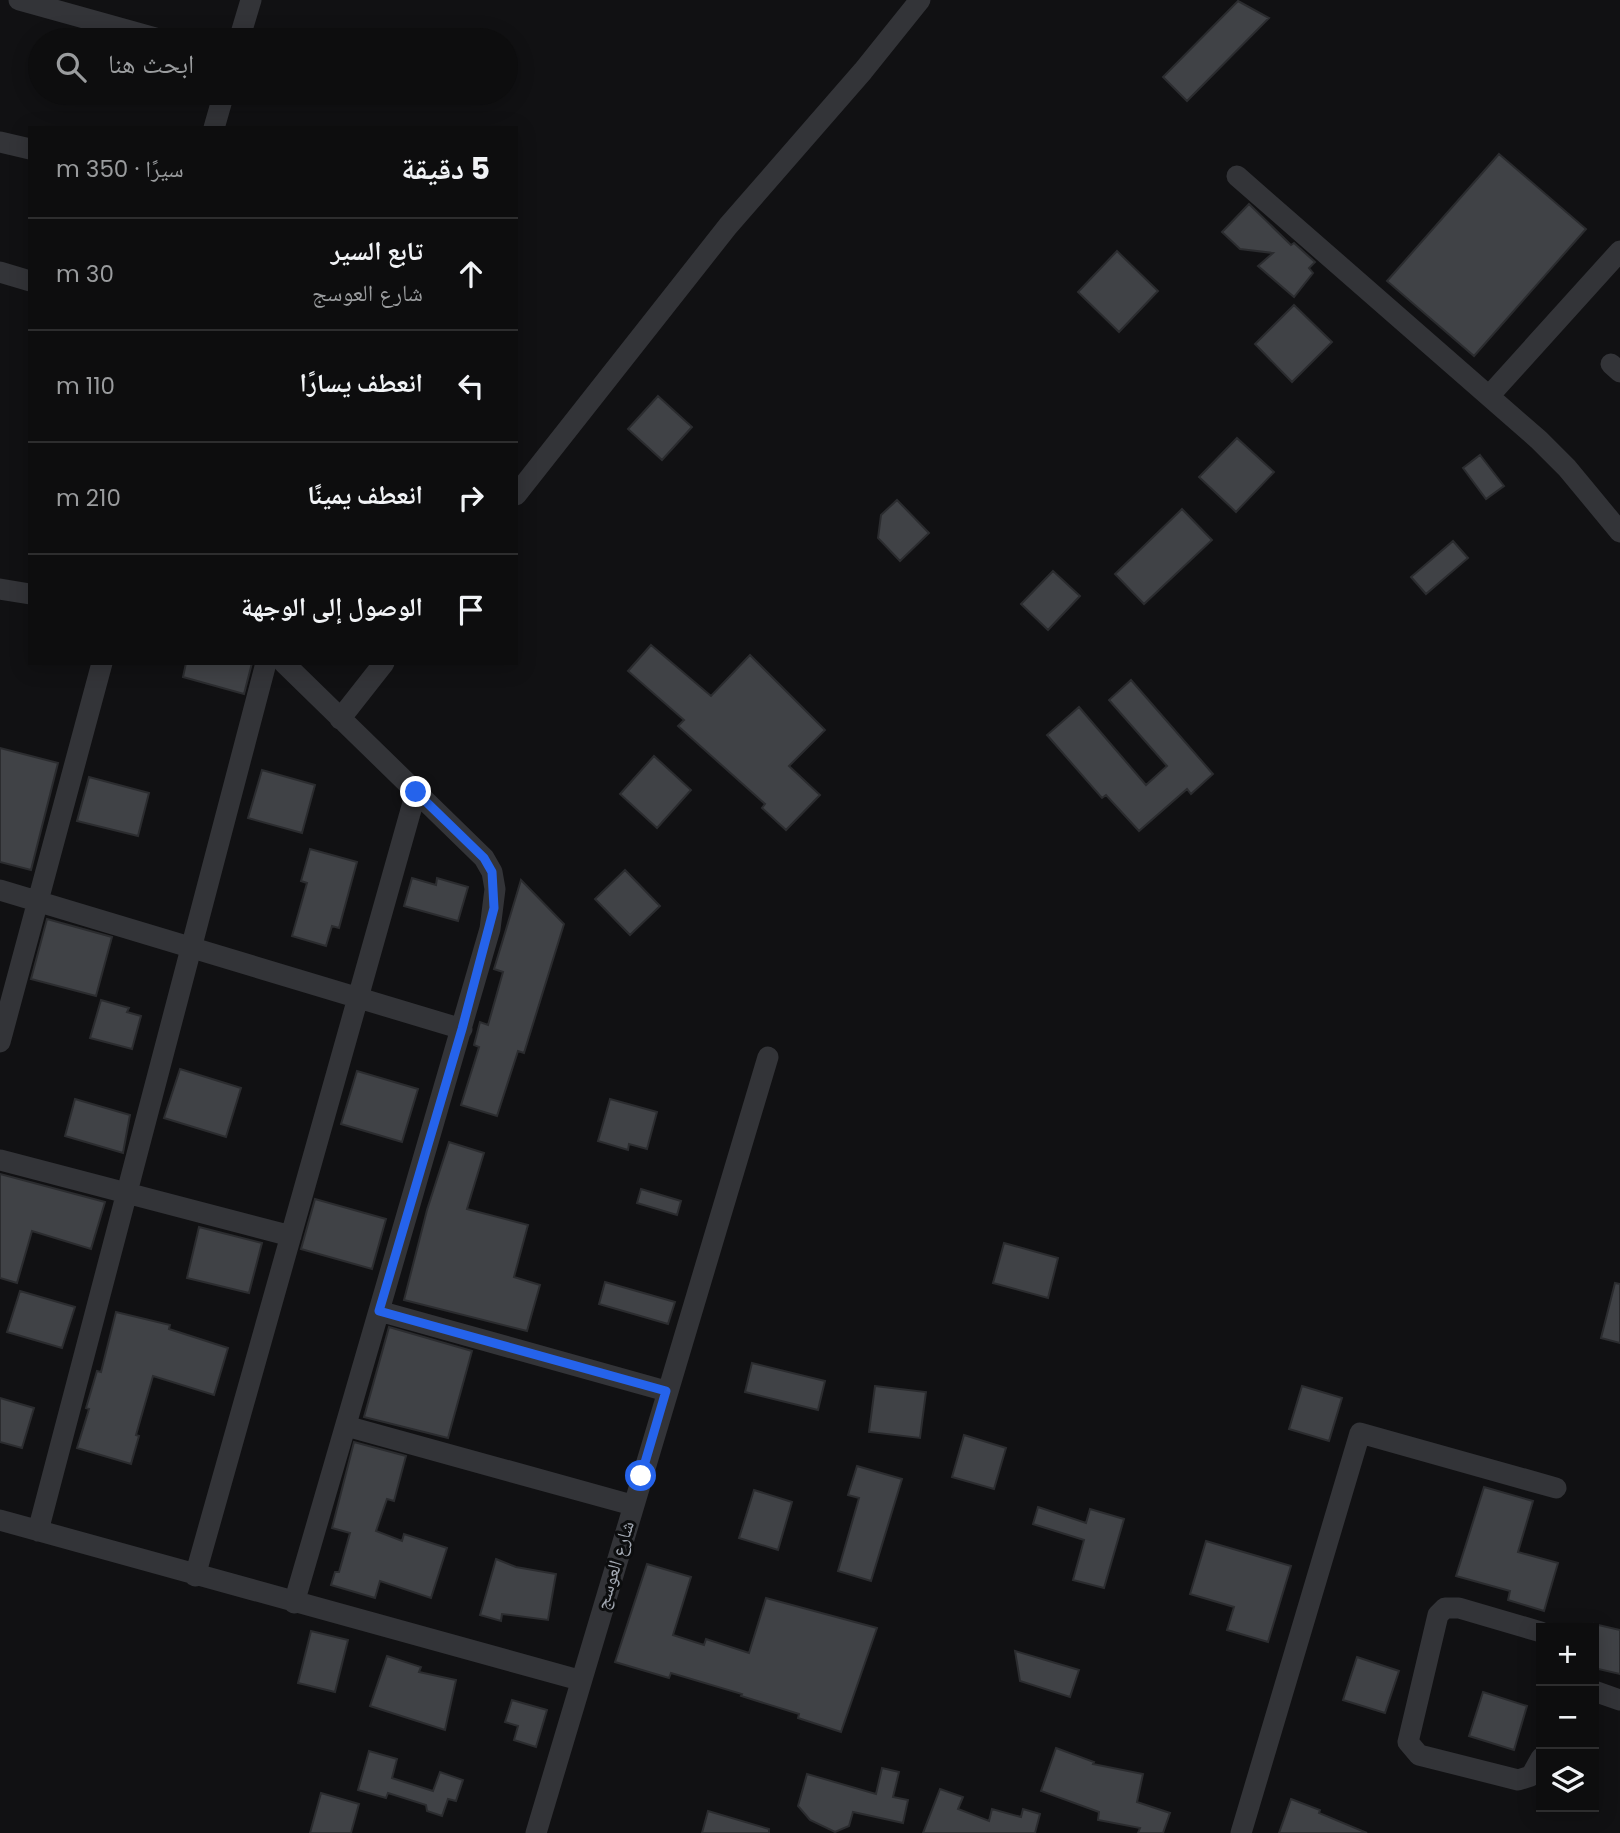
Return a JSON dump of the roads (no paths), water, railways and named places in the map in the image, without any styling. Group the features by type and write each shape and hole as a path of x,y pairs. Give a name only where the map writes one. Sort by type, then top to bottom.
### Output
{"street":[{"path":"19,0 120,28"},
{"path":"243,28 251,0"},
{"path":"518,492 727,226 863,71 920,0"},
{"path":"215,126 221,105"},
{"path":"0,142 28,149"},
{"path":"1237,176 1489,396 1567,468 1620,532"},
{"path":"1489,396 1620,251"},
{"path":"0,272 28,280"},
{"path":"0,589 28,594"},
{"path":"0,1042 101,665"},
{"path":"38,1531 265,665"},
{"path":"286,665 484,858 492,872 494,908 462,1029 294,1603"},
{"path":"340,719 382,665"},
{"path":"195,1576 416,792"},
{"path":"0,890 462,1029"},
{"name":"شارع العوسج","path":"536,1833 579,1680 768,1057"},
{"path":"0,1160 291,1236"},
{"path":"379,1311 666,1391"},
{"path":"346,1426 632,1505"},
{"path":"1241,1833 1360,1433 1556,1488"},
{"path":"0,1520 579,1680"},
{"path":"1536,1631 1459,1608 1445,1608 1438,1615 1408,1742 1419,1755 1518,1780 1531,1776 1536,1767"},
{"path":"1599,1693 1620,1700"}]}
